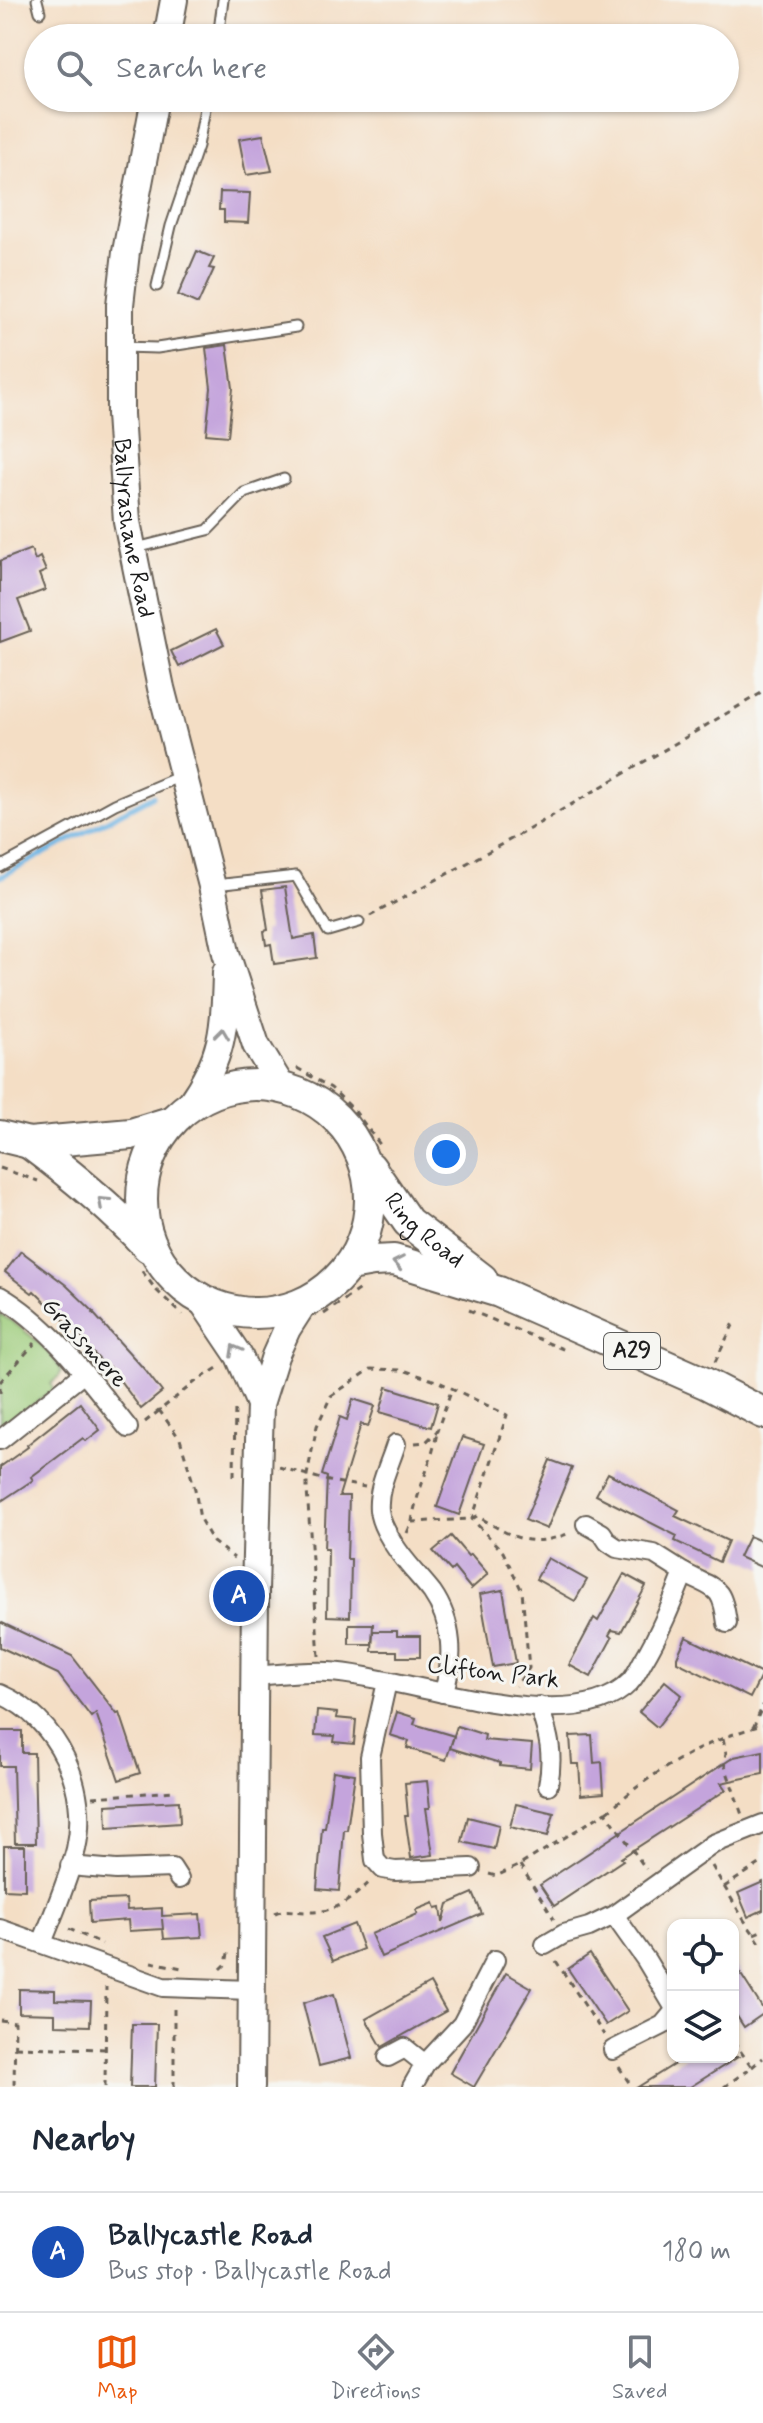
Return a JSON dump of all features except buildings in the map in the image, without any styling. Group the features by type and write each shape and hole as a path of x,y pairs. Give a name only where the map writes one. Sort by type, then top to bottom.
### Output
{"main road":[{"path":"170,24 174,0"},
{"name":"Ballyrashane Road","path":"152,112 126,252 120,305 120,414 127,522 161,688 226,953 256,1045 288,1076"},
{"name":"Ballyrashane Road","path":"180,1113 205,1083 220,1051 226,953"},
{"name":"A29","path":"0,1136 29,1143 131,1134 180,1113 217,1090 288,1076 374,1154 359,1275 331,1286 310,1311 263,1314 226,1310 202,1301 177,1283 126,1223 71,1174 29,1143"},
{"name":"A29","path":"157,1258 142,1219 142,1180 149,1155 180,1113"},
{"name":"Ring Road","path":"374,1154 408,1222 499,1292"},
{"name":"Ring Road","path":"359,1275 373,1261 394,1260 499,1292 705,1383 763,1413"},
{"path":"202,1301 239,1356 258,1461 255,1676 241,1928 251,1990 251,2087"},
{"path":"248,1404 287,1329 310,1311"}],"street":[{"name":"Grassmere","path":"0,1296 45,1331 128,1428"},
{"path":"0,1440 84,1373"},
{"path":"396,1444 381,1490 379,1511 384,1528 400,1556 433,1594 443,1614 450,1634 450,1670 443,1693"},
{"path":"586,1524 602,1533 617,1548 654,1554 684,1573 717,1588 724,1601 727,1623"},
{"name":"Clifton Park","path":"255,1676 320,1672 515,1704 597,1703 631,1682 658,1635 684,1573"},
{"path":"387,1682 370,1757 375,1860 383,1869 471,1868"},
{"path":"0,1694 34,1715 56,1739 70,1768 77,1798 80,1822 76,1847 42,1943"},
{"path":"539,1706 553,1762 548,1785"},
{"path":"545,1945 564,1934 614,1915 713,1844 755,1827"},
{"path":"70,1866 116,1870 172,1868 179,1879"},
{"path":"614,1915 667,1995"},
{"path":"0,1929 163,1987 251,1990"},
{"path":"412,2087 425,2064 462,2024 495,1960"},
{"path":"613,2050 667,2020"},
{"path":"388,2057 405,2048 425,2064"}],"lane":[{"path":"37,0 40,12"},
{"path":"220,24 223,0"},
{"path":"157,286 171,226 198,146 204,112"},
{"path":"119,347 157,348 296,327"},
{"path":"132,548 208,530 244,493 284,479"},
{"path":"0,867 115,804 184,775"},
{"path":"212,886 296,876 328,931 359,922"}],"path":[{"path":"359,922 526,831 763,692"},
{"path":"288,1076 303,1073 331,1088 354,1110 374,1154"},
{"path":"310,1311 359,1275"},
{"path":"466,1308 567,1350"},
{"path":"705,1383 736,1319"},
{"path":"0,1393 0,1384 45,1331"},
{"path":"128,1428 140,1427 224,1364"},
{"path":"320,1672 307,1475 317,1426 331,1396 371,1369 403,1370 452,1388 507,1415 472,1519"},
{"path":"400,1556 452,1388"},
{"path":"234,1478 248,1404"},
{"path":"159,1410 180,1439 195,1489 200,1519 213,1542 234,1558"},
{"path":"396,1444 426,1442 437,1431"},
{"path":"258,1461 381,1490"},
{"path":"412,1522 472,1519 477,1516 523,1541 568,1534 586,1524"},
{"path":"472,1519 503,1552 522,1591 529,1668 513,1691 515,1704"},
{"path":"753,1728 763,1705"},
{"path":"471,1868 496,1876 520,1865 606,1812 638,1784 692,1753 763,1725"},
{"path":"723,1739 726,1753 724,1763 755,1827"},
{"path":"77,1798 175,1791"},
{"path":"606,1812 657,1885"},
{"path":"702,1853 763,1947"},
{"path":"724,1887 763,1862"},
{"path":"520,1865 564,1934"},
{"path":"219,1971 226,1964 241,1928 285,1909 306,1912 336,1909 383,1869"},
{"path":"69,1929 110,1948"},
{"path":"754,1934 763,1930"},
{"path":"545,1945 613,2050 615,2060 632,2087"},
{"path":"146,1960 184,1968"},
{"path":"105,2087 106,1967"},
{"path":"174,1989 174,2087"},
{"path":"0,2020 15,2022 14,2087"},
{"path":"15,2047 105,2049"},
{"path":"739,2049 752,2067"},
{"path":"724,2087 763,2058"}],"green space":[{"path":"0,1314 34,1338 61,1370 51,1384 54,1389 0,1429"}],"waterway":[{"path":"0,877 153,796"}],"place":[{"name":"Ballycastle Road","path":"239,1596"}]}
